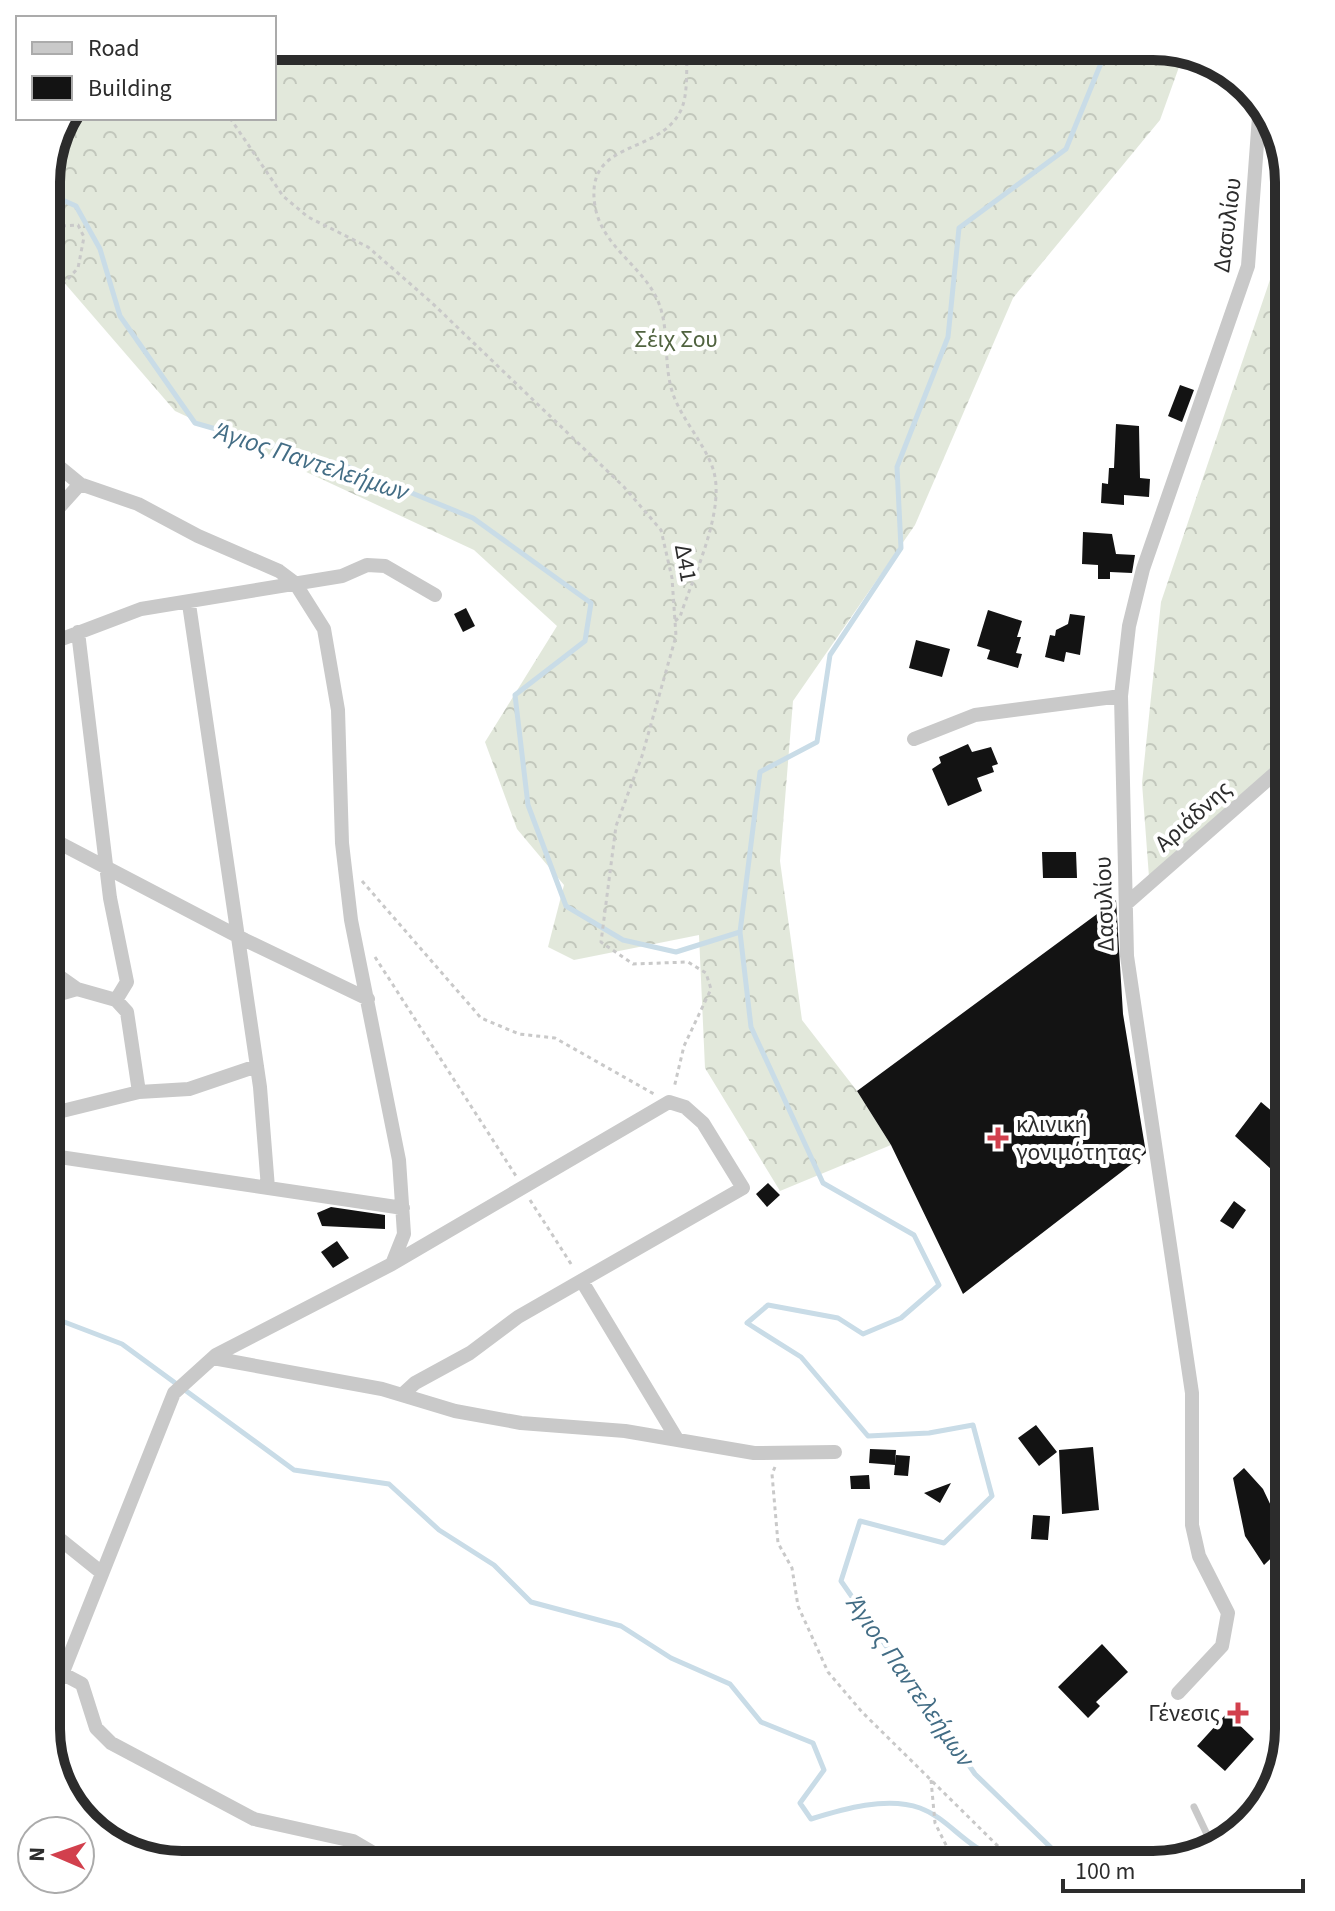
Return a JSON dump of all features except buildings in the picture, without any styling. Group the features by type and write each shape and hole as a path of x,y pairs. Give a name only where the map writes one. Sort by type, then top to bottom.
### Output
{"street":[{"name":"Δασυλίου","path":"1178,1693 1222,1646 1228,1613 1199,1556 1192,1525 1192,1393 1127,956 1121,696 1129,626 1143,569 1248,266 1259,121"},
{"path":"60,467 80,484 138,504 198,536 256,559 295,583 324,629 331,654 338,710 343,859 351,920 399,1160 404,1234 392,1264"},
{"path":"60,506 80,484"},
{"path":"60,639 141,609 189,604 342,576 376,564 398,571 435,595"},
{"path":"189,604 257,1066 268,1188"},
{"path":"78,632 109,869 110,898 127,982 116,1000"},
{"path":"914,739 975,715 1121,696"},
{"name":"Αριάδνης","path":"1126,904 1275,773"},
{"path":"60,843 236,935 368,999"},
{"path":"60,977 77,989 116,1000 127,1012 139,1092"},
{"path":"60,994 77,989"},
{"path":"60,1112 139,1092 189,1089 257,1066"},
{"path":"60,1678 174,1393 213,1358 392,1264 669,1102 685,1107 703,1123 743,1188 667,1230 583,1283 518,1317 470,1353 415,1383 403,1394"},
{"path":"60,1157 403,1208"},
{"path":"583,1283 677,1439"},
{"path":"213,1358 403,1394 455,1411 521,1423 677,1439 727,1449 780,1453 835,1452"},
{"path":"60,1539 102,1573"},
{"path":"60,1671 82,1684 96,1728 111,1743 254,1819 353,1841 370,1851"}],"lane":[{"path":"1194,1807 1209,1838"}],"path":[{"path":"675,621 680,617 715,511 718,489 712,465 672,392 666,330 658,300 605,232 595,207 595,180 622,148 641,145 665,130 682,111 686,60"},
{"name":"Δ41","path":"231,120 283,196 308,217 368,247 624,487 661,530 672,578 676,636 642,756 616,826 601,942 633,964 688,962 706,973 711,989 684,1046 669,1102"},
{"path":"60,226 78,225 84,237 78,268 60,288"},
{"path":"343,859 481,1018 519,1034 555,1038 669,1102"},
{"path":"368,947 583,1283"},
{"path":"780,1453 772,1474 778,1543 792,1568 798,1606 828,1672 862,1712 1003,1851"},
{"path":"931,1780 935,1823 949,1851"}],"green space":[{"name":"Σέιχ Σου","path":"276,60 1161,60 1180,63 1160,120 1013,298 915,525 793,701 780,861 802,1020 857,1091 891,1145 780,1191 705,1068 699,935 574,960 548,947 564,885 517,829 485,742 557,626 474,550 175,411 60,278 60,174 64,150 77,120 276,120"},
{"path":"1275,265 1275,765 1149,877 1142,783 1161,602"}],"waterway":[{"path":"740,932 760,772 817,742 830,655 901,548 897,467 948,337 959,228 1066,149 1102,60"},
{"name":"Άγιος Παντελεήμων","path":"60,199 76,206 100,249 120,316 195,423 348,467 473,518 591,603 585,641 515,695 528,805 566,906 623,940 676,952 740,932 751,1027 823,1183 914,1235 939,1285 901,1318 863,1334 838,1318 768,1305 747,1323 801,1357 868,1436 929,1433 973,1425 992,1496 944,1543 860,1521 841,1581 975,1774 1055,1851"},
{"path":"60,1320 122,1344 294,1470 389,1484 439,1530 494,1565 531,1602 621,1626 671,1658 730,1684 761,1722 813,1743 824,1770 800,1803 811,1819 865,1805 907,1805 935,1816 985,1851"}],"place":[{"name":"κλινική γονιμότητας","path":"998,1138"},
{"name":"Γένεσις","path":"1238,1713"}]}
